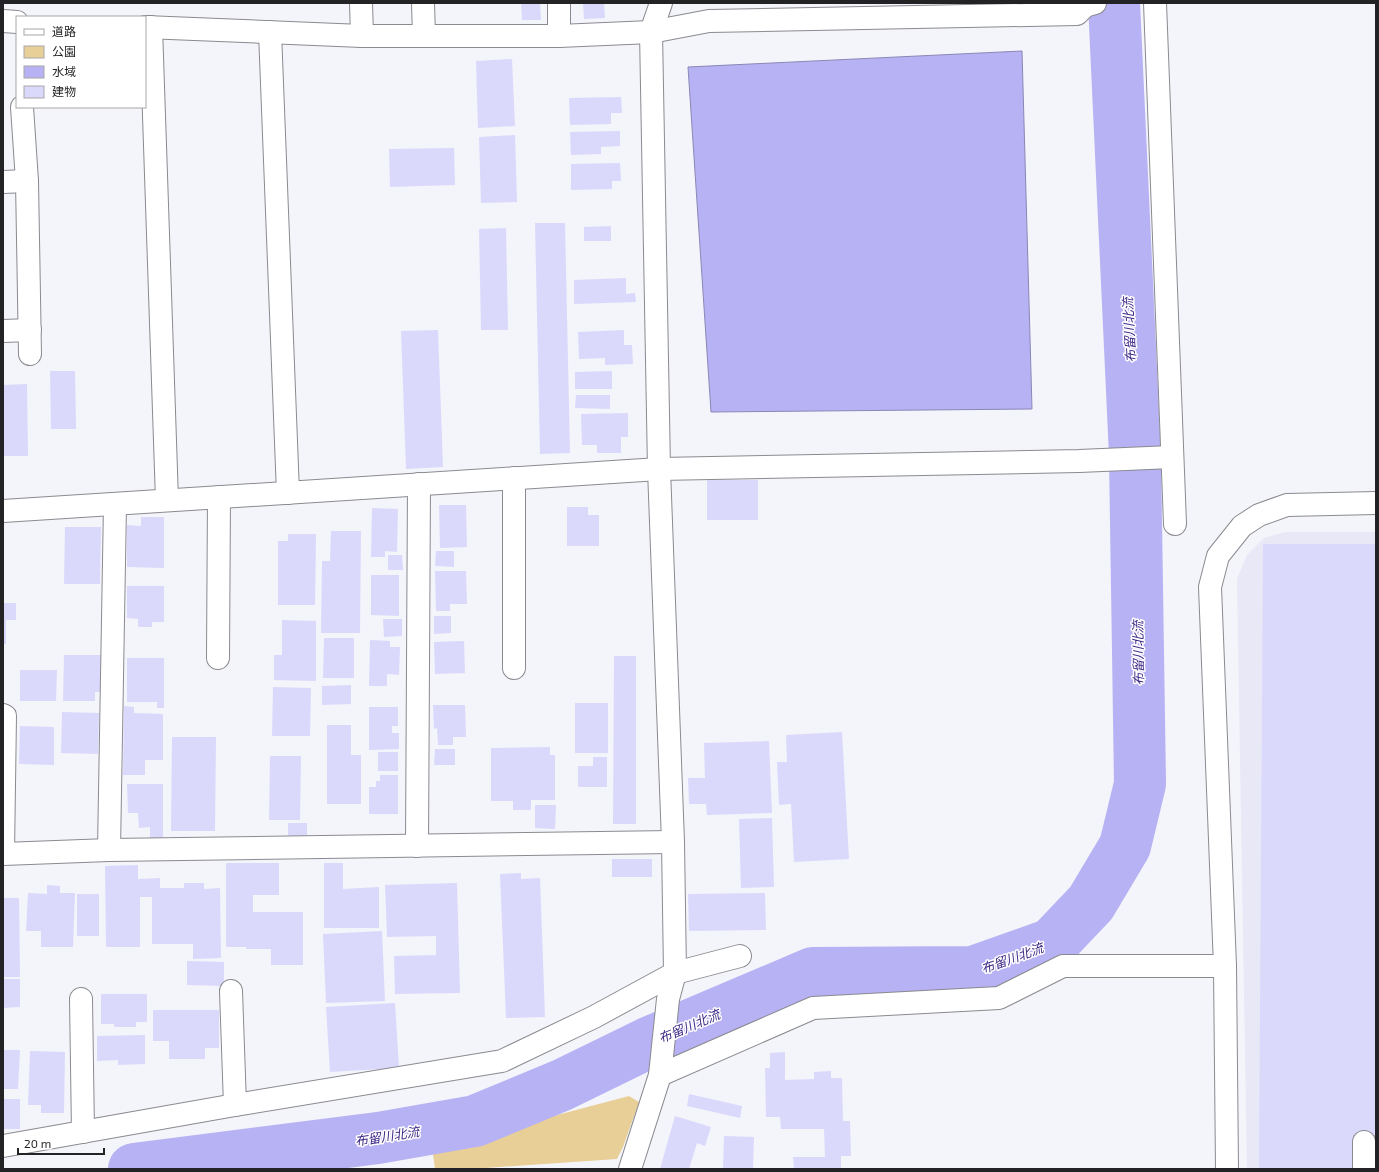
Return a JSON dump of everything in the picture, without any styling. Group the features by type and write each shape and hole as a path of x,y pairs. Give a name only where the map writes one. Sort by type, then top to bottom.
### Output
{"street":[{"path":"362,3 362,36"},
{"path":"423,3 424,36"},
{"path":"559,3 559,36"},
{"path":"630,1169 661,1068 668,999 675,973 673,842 659,469 651,32 661,3"},
{"path":"1155,3 1175,524"},
{"path":"167,500 148,27 362,36 559,36 651,32 709,21 1077,14 1090,5"},
{"path":"270,32 288,492"},
{"path":"22,108 27,182 30,354"},
{"path":"3,182 27,182"},
{"path":"3,331 30,330"},
{"path":"3,511 659,469 1071,462 1172,457"},
{"path":"514,478 514,668"},
{"path":"417,846 419,484"},
{"path":"218,658 219,497"},
{"path":"1226,1169 1225,966 1210,587 1218,556 1242,526 1260,515 1287,505 1376,503"},
{"path":"109,850 115,504"},
{"path":"3,716 5,716 3,854 109,850 673,842"},
{"path":"3,1146 235,1105 502,1062 594,1018 675,973 740,956"},
{"path":"661,1068 813,1008 999,998 1063,966 1225,966"},
{"path":"231,991 235,1105"},
{"path":"81,999 83,1132"},
{"path":"1364,1142 1364,1169"}],"shaded area":[{"path":"1285,532 1376,532 1376,1169 1247,1169 1237,579 1247,555 1264,538"}],"green space":[{"path":"629,1096 639,1102 623,1147 617,1159 471,1169 435,1169 432,1148"}],"water":[{"path":"1022,51 1032,409 711,412 688,67"}],"building":[{"path":"521,3 540,3 541,20 522,20"},
{"path":"583,3 604,3 605,18 584,19"},
{"path":"512,59 515,126 478,128 476,61"},
{"path":"621,97 622,113 611,113 611,124 570,125 569,98"},
{"path":"620,131 620,146 601,147 601,154 571,155 570,132"},
{"path":"515,135 517,202 481,203 479,137"},
{"path":"454,148 455,185 390,187 389,149"},
{"path":"620,163 621,181 612,181 612,189 571,190 571,164"},
{"path":"535,223 565,223 570,453 540,454"},
{"path":"611,226 611,241 584,241 584,227"},
{"path":"506,228 508,330 481,330 479,229"},
{"path":"626,278 626,294 635,293 636,302 574,304 574,280"},
{"path":"438,330 443,467 406,469 401,331"},
{"path":"624,330 624,345 632,345 633,364 605,365 605,358 579,359 578,332"},
{"path":"50,371 75,371 76,429 51,429"},
{"path":"612,371 612,389 575,389 575,372"},
{"path":"27,384 28,456 3,456 3,385"},
{"path":"576,395 610,395 610,409 575,408"},
{"path":"628,413 628,437 621,437 621,453 597,453 597,445 582,445 581,414"},
{"path":"707,480 758,480 758,520 707,520"},
{"path":"439,505 466,505 467,547 440,548"},
{"path":"567,507 588,507 588,515 599,515 599,546 567,546"},
{"path":"372,508 398,509 397,552 385,551 385,557 371,557"},
{"path":"141,517 164,517 164,568 127,567 127,525 141,526"},
{"path":"65,527 101,527 100,584 64,584"},
{"path":"331,531 361,531 360,633 321,633 322,561 330,561"},
{"path":"288,534 316,534 315,605 278,605 278,541 288,541"},
{"path":"1263,544 1376,544 1376,1169 1259,1169"},
{"path":"436,551 454,551 454,567 435,566"},
{"path":"388,555 402,555 403,570 388,570"},
{"path":"435,571 466,571 467,604 450,604 450,611 436,611"},
{"path":"371,575 399,575 399,616 371,615"},
{"path":"127,586 164,586 164,622 152,622 152,627 138,627 138,619 127,618"},
{"path":"3,603 16,603 16,620 6,620 6,644 3,644"},
{"path":"434,616 451,616 451,633 434,634"},
{"path":"383,619 402,619 402,636 384,637"},
{"path":"282,620 316,621 316,681 274,680 274,655 282,655"},
{"path":"324,638 354,638 354,678 323,678"},
{"path":"370,640 390,641 390,647 400,647 399,675 387,674 387,686 369,686"},
{"path":"464,641 465,673 435,674 434,642"},
{"path":"64,655 104,655 104,692 95,692 95,701 63,701"},
{"path":"614,656 636,656 636,824 613,824"},
{"path":"127,658 164,658 164,708 157,708 157,702 127,702"},
{"path":"20,670 57,670 56,701 20,701"},
{"path":"351,685 351,704 322,705 322,686"},
{"path":"273,687 311,688 310,736 272,736"},
{"path":"575,703 608,703 608,753 575,753"},
{"path":"433,705 465,705 466,737 453,737 453,745 438,745 437,728 434,729"},
{"path":"124,706 134,707 134,713 163,714 163,760 145,760 145,775 123,775"},
{"path":"369,707 398,707 398,726 392,726 392,733 399,733 399,749 369,750"},
{"path":"62,712 99,713 98,754 61,753"},
{"path":"327,725 351,725 351,755 361,755 361,804 327,804"},
{"path":"20,726 54,727 54,765 19,764"},
{"path":"842,732 849,859 794,862 791,804 779,805 777,762 787,762 786,735"},
{"path":"172,737 216,737 215,831 171,831"},
{"path":"769,741 772,813 707,815 706,804 689,804 688,778 705,778 704,743"},
{"path":"550,747 550,755 555,755 555,800 531,800 531,810 513,810 513,801 491,801 491,748"},
{"path":"435,749 455,749 455,765 434,765"},
{"path":"378,752 398,752 398,771 378,771"},
{"path":"270,756 301,756 300,820 269,820"},
{"path":"593,757 607,757 607,787 578,787 578,766 593,766"},
{"path":"380,775 398,775 398,814 369,814 369,787 376,787 376,781 380,781"},
{"path":"127,784 163,784 163,843 150,843 150,827 139,828 138,813 128,813"},
{"path":"535,805 556,805 555,829 535,828"},
{"path":"772,818 774,887 741,888 739,819"},
{"path":"288,823 307,823 307,843 288,843"},
{"path":"612,859 652,859 652,877 612,877"},
{"path":"226,863 279,863 279,895 253,895 253,912 303,912 303,965 271,965 271,949 226,947"},
{"path":"324,863 343,863 343,889 379,887 379,928 324,928"},
{"path":"138,865 138,879 160,878 160,888 184,888 184,883 204,883 204,889 220,888 221,958 193,959 193,944 152,944 152,897 140,897 140,947 106,947 105,866"},
{"path":"521,873 521,879 540,878 545,1017 506,1018 500,874"},
{"path":"457,883 460,993 395,994 394,956 436,955 436,936 387,937 385,885"},
{"path":"47,885 60,886 60,893 75,893 73,947 41,947 41,931 26,931 28,893 47,894"},
{"path":"765,893 766,930 689,931 688,894"},
{"path":"77,894 99,894 99,936 77,936"},
{"path":"3,898 19,898 20,977 3,977"},
{"path":"382,931 385,1001 326,1003 323,934"},
{"path":"187,961 224,962 224,986 187,985"},
{"path":"3,979 20,979 20,1007 3,1008"},
{"path":"101,994 147,994 147,1022 136,1022 136,1027 114,1027 114,1024 101,1024"},
{"path":"395,1003 399,1068 330,1072 326,1007"},
{"path":"153,1010 219,1010 219,1048 205,1048 205,1059 169,1059 169,1041 153,1041"},
{"path":"145,1035 145,1064 118,1065 118,1060 97,1061 97,1036"},
{"path":"3,1050 20,1050 18,1089 3,1089"},
{"path":"30,1051 65,1052 64,1113 41,1113 41,1105 28,1105"},
{"path":"785,1052 785,1080 814,1079 814,1072 831,1071 831,1078 842,1078 843,1121 850,1121 851,1156 841,1156 841,1169 794,1169 793,1157 825,1157 824,1129 781,1129 780,1117 766,1117 765,1068 770,1068 770,1053"},
{"path":"689,1094 742,1106 740,1118 687,1106"},
{"path":"3,1099 20,1099 20,1129 3,1129"},
{"path":"675,1116 711,1127 705,1146 697,1143 689,1169 660,1169"},
{"path":"724,1136 754,1137 753,1169 723,1169"}],"waterway":[{"name":"布留川北流","path":"134,1169 378,1138 475,1121 562,1085 648,1043 813,973 973,972 1052,944 1091,903 1125,846 1140,784 1135,455 1114,3"}]}
